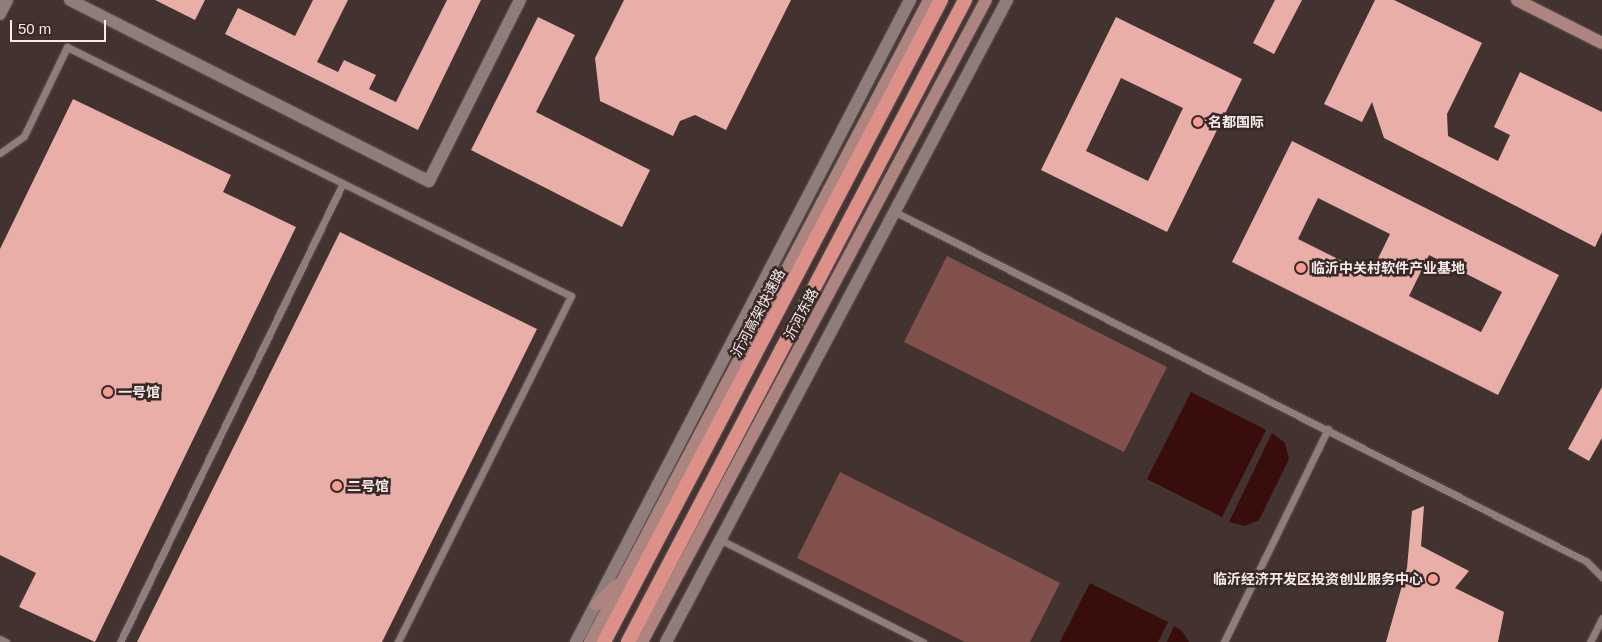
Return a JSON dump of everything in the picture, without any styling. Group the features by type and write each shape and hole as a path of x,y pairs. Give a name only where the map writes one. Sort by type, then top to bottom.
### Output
{"highway":[{"name":"沂河高架快速路","path":"604,642 941,0"},
{"path":"628,642 965,0"}],"main road":[{"path":"590,642 929,0"},
{"name":"沂河东路","path":"642,642 986,0"},
{"path":"1517,0 1602,43"},
{"path":"596,605 623,579"}],"street":[{"path":"0,14 7,0"},
{"path":"70,0 429,181 520,0"},
{"path":"576,642 910,0"},
{"path":"666,642 893,211 1007,0"}],"lane":[{"path":"0,153 24,136 67,47 570,296 398,642"},
{"path":"120,642 343,183"},
{"path":"893,211 1328,429 1586,561 1602,577"},
{"path":"1224,642 1328,429"},
{"path":"719,539 923,642"},
{"path":"1590,642 1602,618"},
{"path":"0,639 6,642"}],"shaded area":[{"path":"947,256 1167,367 1124,452 904,342"},
{"path":"1191,392 1266,430 1222,517 1147,479"},
{"path":"1272,433 1285,443 1289,459 1259,520 1245,526 1229,522"},
{"path":"840,472 1060,583 1030,642 965,642 797,558"},
{"path":"1090,583 1168,622 1158,642 1060,642"},
{"path":"1174,626 1182,631 1189,642 1167,642"}],"building":[{"path":"155,0 205,0 195,20"},
{"path":"313,0 348,0 317,62 338,72 344,60 376,75 369,89 396,102 447,0 481,0 418,130 225,34 238,8 295,36"},
{"path":"624,0 791,0 726,130 695,115 680,121 673,136 600,101 595,58"},
{"path":"1275,0 1302,0 1274,54 1253,43"},
{"path":"1375,0 1394,0 1482,43 1447,114 1448,136 1498,161 1510,135 1494,127 1520,72 1602,112 1602,232 1595,247 1384,138 1372,102 1362,122 1324,104"},
{"path":"538,17 575,35 536,112 650,170 622,227 471,150"},
{"name":"名都国际","path":"1116,17 1242,79 1167,232 1041,170","holes":["1121,78 1183,108 1148,181 1086,151"]},
{"name":"一号馆","path":"73,99 231,175 223,192 296,227 95,642 19,607 36,573 0,555 0,249"},
{"name":"临沂中关村软件产业基地","path":"1292,141 1559,275 1498,395 1232,262","holes":["1318,198 1390,234 1370,275 1298,239","1429,255 1502,292 1481,332 1409,296"]},
{"name":"二号馆","path":"340,232 537,329 382,642 137,642"},
{"path":"1602,387 1602,438 1589,461 1568,449"},
{"name":"临沂经济开发区投资创业服务中心","path":"1424,506 1421,546 1469,571 1455,588 1504,612 1498,642 1386,642 1407,568 1412,511"}],"place":[{"name":"名都国际","path":"1198,122"},
{"name":"临沂中关村软件产业基地","path":"1301,268"},
{"name":"一号馆","path":"108,392"},
{"name":"二号馆","path":"337,486"},
{"name":"临沂经济开发区投资创业服务中心","path":"1433,579"}]}
